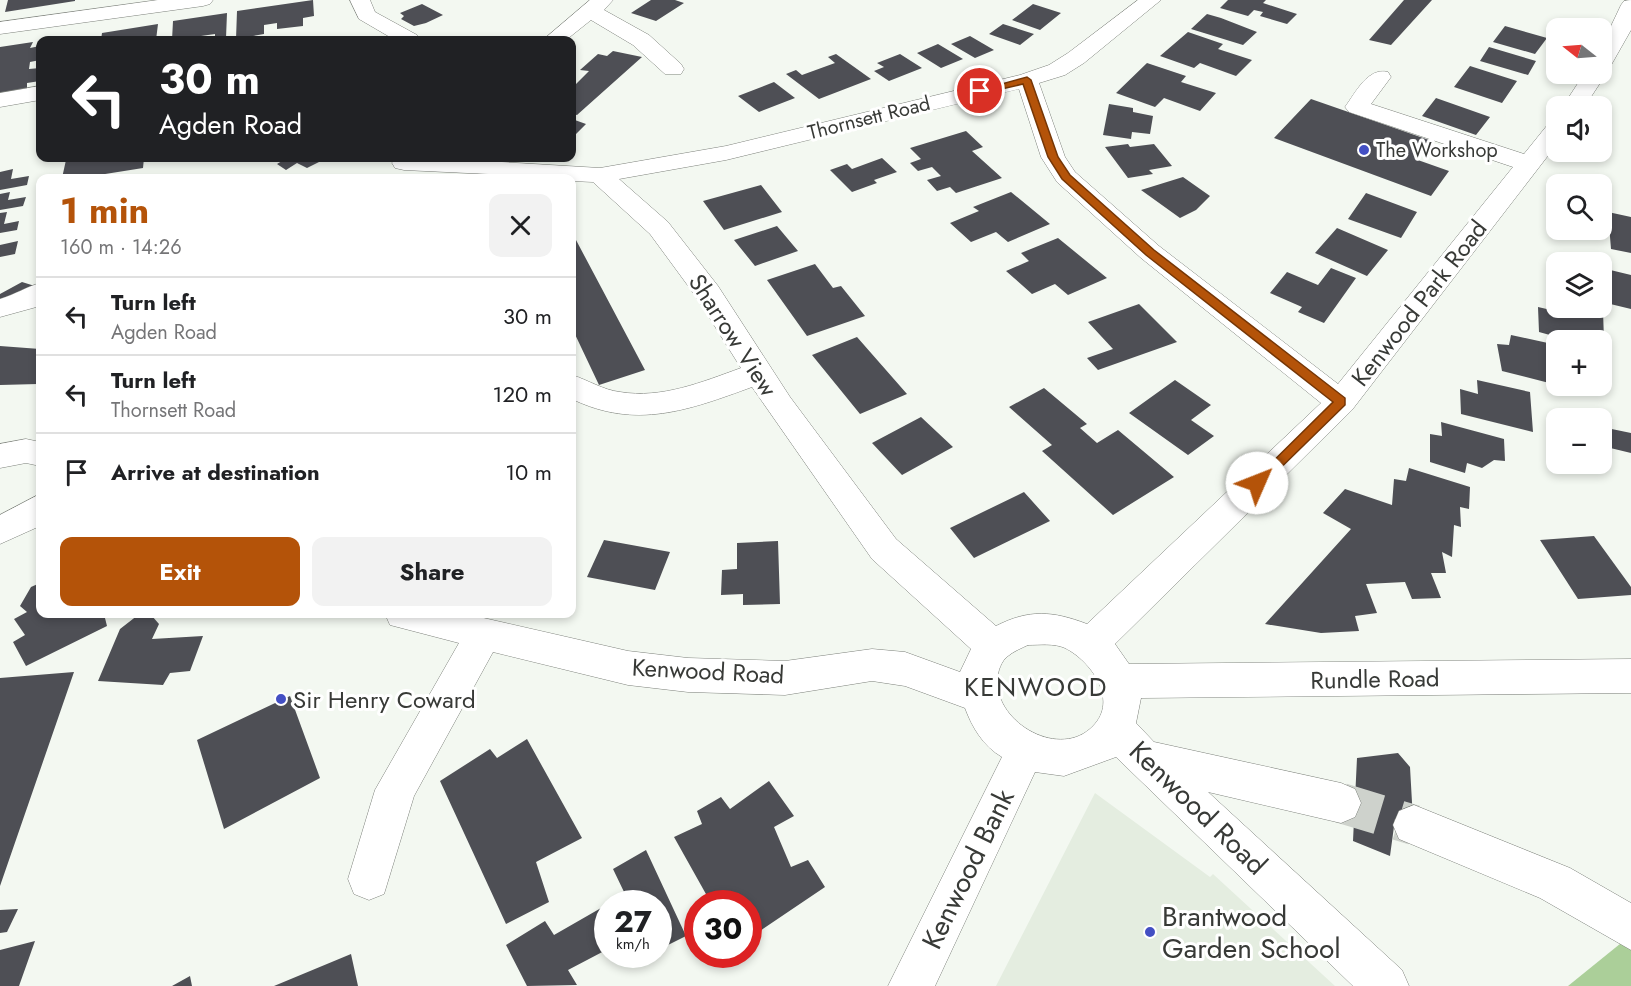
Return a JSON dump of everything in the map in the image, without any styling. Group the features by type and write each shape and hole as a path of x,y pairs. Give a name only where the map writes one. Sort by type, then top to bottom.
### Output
{"street":[{"path":"0,28 203,0"},
{"path":"360,0 366,15 402,36"},
{"name":"Thornsett Road","path":"600,175 726,153 1027,80 1057,70 1076,58 1151,0"},
{"path":"1612,46 1631,4"},
{"path":"558,36 597,5 673,69"},
{"path":"1380,78 1356,107 1528,164"},
{"path":"1027,80 1053,157 1066,177 1150,252 1341,402"},
{"path":"0,100 36,94"},
{"name":"Kenwood Park Road","path":"1090,645 1341,402 1546,142"},
{"path":"390,174 405,162"},
{"path":"433,162 600,175"},
{"name":"Sharrow View","path":"600,175 659,228 708,292 779,405 884,549 992,645"},
{"path":"0,308 30,300 36,295"},
{"path":"576,388 617,404 663,405 759,373"},
{"path":"0,456 26,451 36,453"},
{"path":"0,530 36,510"},
{"name":"Kenwood Road","path":"419,618 628,668 688,675 785,678 872,665 905,669 977,695"},
{"path":"1129,743 1119,681 1109,662 1090,645 1072,635 1048,629 1018,631 992,645 977,673 977,695 993,728 1025,751 1053,758 1079,756 1101,746 1129,743 1341,803"},
{"path":"369,879 395,790 484,634"},
{"name":"Rundle Road","path":"1119,681 1631,676"},
{"name":"Kenwood Road","path":"1129,743 1386,986"},
{"name":"Kenwood Bank","path":"910,986 961,888 1025,751"},
{"path":"1414,825 1556,883 1631,928"}],"shaded area":[{"name":"Brantwood Garden School","path":"1095,793 1210,877 1213,874 1335,986 996,986"}],"green space":[{"path":"1631,935 1631,986 1568,986"}],"building":[{"path":"8,0 75,0 75,1 5,12"},
{"path":"313,0 314,16 303,18 303,26 277,29 277,23 264,25 264,34 236,36 237,11"},
{"path":"651,0 675,0 684,3 656,21 631,13"},
{"path":"1228,0 1266,0 1263,3 1297,14 1287,24 1260,16 1263,12 1254,10 1248,16 1220,8"},
{"path":"1404,0 1432,0 1391,45 1369,40"},
{"path":"422,4 443,15 414,26 401,19 404,16 400,13"},
{"path":"1033,4 1061,13 1040,30 1012,20"},
{"path":"227,13 226,36 215,36 215,34 172,36 173,21"},
{"path":"1207,14 1257,32 1243,45 1191,29"},
{"path":"158,24 156,36 102,36 102,33"},
{"path":"1003,24 1034,34 1020,45 989,34"},
{"path":"1505,26 1546,38 1535,54 1493,42"},
{"path":"1188,32 1223,44 1218,49 1252,60 1236,76 1200,63 1194,68 1160,56"},
{"path":"970,36 994,50 975,58 951,44"},
{"path":"33,42 30,48 36,47 36,61 30,62 29,69 36,68 36,82 27,83 27,89 0,93 0,47"},
{"path":"938,44 963,59 941,68 917,53"},
{"path":"1489,47 1536,61 1528,75 1480,61"},
{"path":"613,51 642,57 576,115 576,84 589,71 580,70 598,54 607,56"},
{"path":"836,54 871,79 819,99 786,74 796,70 802,75 835,63 828,57"},
{"path":"900,54 922,68 889,81 874,71 884,67 877,63"},
{"path":"1147,63 1186,76 1181,82 1216,93 1200,111 1164,98 1155,107 1116,93"},
{"path":"1470,66 1517,81 1502,103 1454,87"},
{"path":"774,82 795,98 759,112 738,96"},
{"path":"1436,98 1490,117 1476,135 1422,116"},
{"name":"The Workshop","path":"1311,99 1429,140 1415,159 1449,171 1431,196 1274,138"},
{"path":"1109,104 1133,108 1133,112 1153,116 1150,134 1132,132 1131,139 1103,135"},
{"path":"576,120 586,124 576,134"},
{"path":"966,131 983,147 972,151 1002,178 956,193 950,187 937,191 927,180 941,176 932,167 918,171 910,163 921,159 910,148"},
{"path":"1128,144 1130,147 1154,144 1172,166 1149,170 1153,174 1128,178 1105,147"},
{"path":"882,158 897,172 874,180 877,183 852,192 830,170 847,164 852,169"},
{"path":"66,162 144,162 143,168 105,174 63,174"},
{"path":"280,162 319,162 307,168 297,163 286,170 277,164"},
{"path":"13,169 11,179 29,176 27,185 0,190 0,172"},
{"path":"1183,177 1210,196 1196,210 1180,218 1141,190"},
{"path":"761,185 782,212 724,230 703,201"},
{"path":"10,192 8,200 26,197 23,206 0,210 0,194"},
{"path":"1011,192 1050,224 1008,242 996,232 971,242 950,223 979,211 973,207"},
{"path":"1366,193 1417,212 1401,238 1348,219"},
{"path":"7,212 4,224 19,221 17,230 0,233 0,213"},
{"path":"1612,213 1631,217 1631,253 1611,249"},
{"path":"777,226 798,251 755,266 734,240"},
{"path":"1337,228 1388,250 1367,276 1315,253"},
{"path":"1058,238 1107,278 1068,295 1055,284 1032,294 1006,271 1029,261 1021,253"},
{"path":"576,240 645,370 599,385 576,336"},
{"path":"18,241 15,254 0,257 0,245"},
{"path":"815,264 833,288 841,286 865,316 807,336 767,280"},
{"path":"1331,268 1356,278 1324,323 1298,312 1302,307 1270,293 1287,272 1318,285"},
{"path":"1612,270 1631,275 1631,309 1612,304"},
{"path":"22,282 36,286 0,303 0,294"},
{"path":"1139,304 1177,342 1098,370 1087,358 1113,349 1088,322"},
{"path":"1538,307 1546,309 1546,318 1603,318 1604,330 1546,330 1546,334 1539,332"},
{"path":"1511,335 1546,343 1546,382 1502,371 1497,344 1509,345"},
{"path":"857,337 907,394 860,414 812,355"},
{"path":"0,346 36,349 36,384 0,385"},
{"path":"1175,380 1211,405 1191,420 1214,436 1188,455 1129,413"},
{"path":"1477,380 1530,392 1533,432 1461,414 1460,389 1478,394"},
{"path":"1044,388 1087,424 1080,428 1097,443 1118,430 1174,477 1113,515 1042,451 1052,445 1009,407"},
{"path":"921,417 953,447 902,475 872,443"},
{"path":"1441,422 1504,439 1505,461 1494,460 1482,468 1467,463 1465,473 1430,462 1430,434 1442,436"},
{"path":"1612,429 1631,433 1631,453 1612,448"},
{"path":"1409,468 1470,487 1469,509 1460,507 1461,527 1454,525 1452,557 1442,552 1446,573 1431,573 1441,598 1412,599 1405,582 1366,584 1377,613 1355,616 1359,631 1321,633 1265,624 1351,529 1323,513 1345,489 1392,505 1394,479 1406,481"},
{"path":"1024,492 1050,521 974,558 950,528"},
{"path":"1594,536 1631,587 1631,595 1578,599 1540,540"},
{"path":"604,540 670,552 655,590 587,577"},
{"path":"778,541 780,604 743,605 743,594 721,595 722,570 737,569 737,543"},
{"path":"36,585 36,618 105,618 107,626 26,666 13,642 25,635 14,619 27,612 20,606 31,587"},
{"path":"134,618 154,618 159,624 152,639 203,636 190,671 170,673 163,685 98,681 120,629"},
{"path":"74,672 0,886 0,678"},
{"path":"290,696 320,778 224,829 197,740"},
{"path":"527,739 582,838 536,862 549,902 506,924 440,781 490,749 497,758"},
{"path":"1398,753 1410,767 1413,820 1395,819 1390,856 1353,841 1357,758"},
{"path":"769,781 794,816 774,827 791,867 808,860 825,887 762,930 762,890 704,890 674,837 702,824 697,811 721,797 730,809"},
{"path":"646,850 665,890 623,890 613,869"},
{"path":"672,906 684,932 684,937 672,943"},
{"path":"18,909 7,932 0,933 0,910"},
{"path":"594,912 594,956 568,970 577,985 527,986 506,945 545,921 554,935"},
{"path":"35,941 19,986 0,986 0,950"},
{"path":"351,954 358,986 274,986"},
{"path":"190,976 192,986 172,986"}],"tunnel":[{"path":"1341,803 1414,825"}],"place":[{"name":"The Workshop","path":"1364,150"},
{"name":"Sir Henry Coward","path":"281,699"},
{"name":"Brantwood Garden School","path":"1150,932"}],"district":[{"name":"KENWOOD","path":"1036,687"}],"route":[{"path":"980,91 1027,80 1053,157 1066,177 1150,252 1341,402 1257,483"}]}
